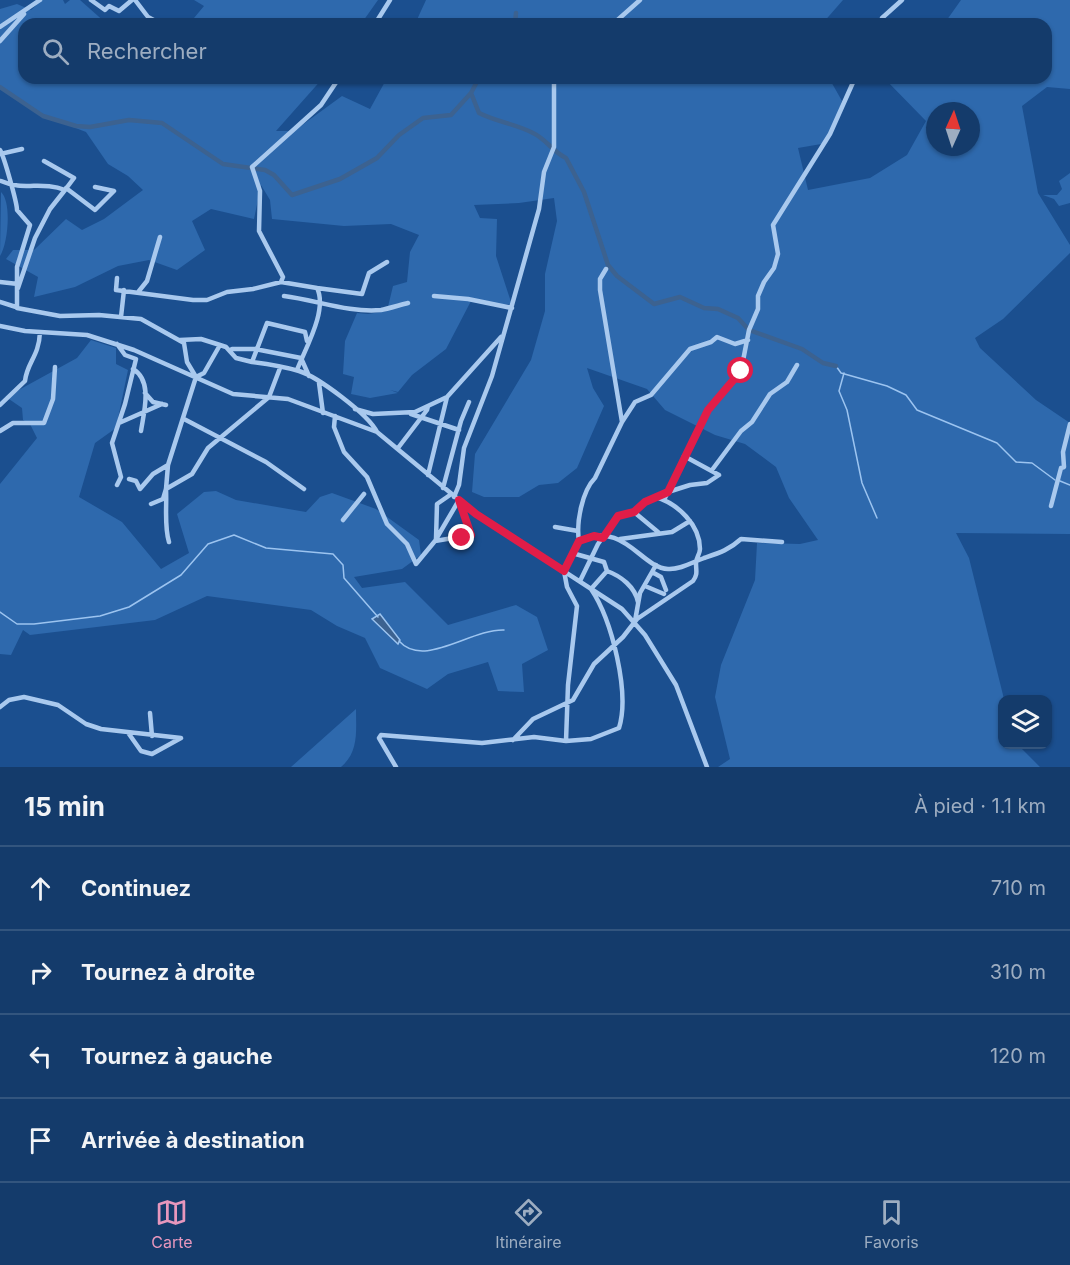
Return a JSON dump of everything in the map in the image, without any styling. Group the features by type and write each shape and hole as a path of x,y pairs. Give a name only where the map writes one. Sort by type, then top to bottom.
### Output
{"street":[{"path":"0,27 40,0"},
{"path":"91,0 105,10 109,6 118,11 133,0 150,18"},
{"path":"379,18 390,0"},
{"path":"620,18 640,0"},
{"path":"882,18 902,0"},
{"path":"20,18 25,12"},
{"path":"0,41 18,20"},
{"path":"281,282 283,277 280,267 259,231 260,191 253,171 321,105 335,84"},
{"path":"435,540 437,504 452,496 459,482 464,448 492,376 539,209 544,172 554,147 554,84"},
{"path":"664,500 708,410 741,371 749,330 758,309 759,291 774,268 778,254 773,225 830,134 852,84"},
{"path":"16,307 17,265 30,225 16,210 17,201 10,188 1,152 22,149"},
{"path":"18,286 35,238 50,209 74,178 44,161"},
{"path":"1,181 10,188 29,188 47,184 66,189 95,210 114,191 95,187"},
{"path":"139,291 147,281 160,237"},
{"path":"117,278 116,290 203,300 227,292 281,282 362,294 369,273 387,262"},
{"path":"606,269 600,279 600,290 622,422"},
{"path":"0,282 18,286"},
{"path":"291,283 286,297 355,309 380,310 408,303"},
{"path":"297,370 315,327 320,302 317,288"},
{"path":"122,317 124,290"},
{"path":"434,296 468,299 512,308"},
{"path":"0,302 60,316 141,319 184,344 187,362 196,377 168,465 166,489 168,517 165,531 169,542"},
{"path":"252,362 255,349 267,323 305,332 307,343"},
{"path":"355,409 373,414 409,412 447,397 501,338 507,323"},
{"path":"0,326 40,332 87,335 138,352 234,394 288,399 377,432 476,514 622,609 645,635 676,685 707,767"},
{"path":"0,405 26,380 26,372 40,349 40,332"},
{"path":"566,741 567,704 577,606 567,588 564,571 579,541 578,531 589,484 595,478 622,422 635,402 651,395 690,349 711,342 717,337 735,344 748,340"},
{"path":"180,340 201,339 236,351 255,349 301,358"},
{"path":"117,344 125,355 135,359"},
{"path":"196,377 204,373 220,345"},
{"path":"226,347 236,358 297,370 309,376 355,409 374,426 377,432"},
{"path":"117,485 121,477 112,443 138,352"},
{"path":"301,358 309,376"},
{"path":"712,470 741,431 752,422 770,394 787,382 797,365"},
{"path":"0,431 13,423 44,423 53,399 55,367"},
{"path":"151,504 162,499 166,489 192,474 208,448 267,398 275,386 280,368"},
{"path":"133,369 142,375 146,383 144,402 146,412 141,431"},
{"path":"319,383 323,413"},
{"path":"119,423 130,416 164,405 153,402 145,393"},
{"path":"428,475 447,397"},
{"path":"443,488 469,402"},
{"path":"398,448 428,406"},
{"path":"146,412 153,416"},
{"path":"409,412 441,426 459,430"},
{"path":"335,416 334,427 344,452 367,477 387,524 407,544 416,564 435,540 459,500"},
{"path":"184,419 266,462 304,489"},
{"path":"1051,506 1064,467 1063,452 1070,424"},
{"path":"580,581 591,558 618,516 634,512 645,502 668,492 690,485 707,483 719,475 684,456"},
{"path":"129,479 136,481 140,489 153,474 168,465"},
{"path":"342,520 364,494"},
{"path":"513,740 533,718 567,704 578,692 589,670 635,623 693,581 697,575 696,561 700,551 698,534 690,521 664,500 656,497"},
{"path":"435,540 471,535 459,500"},
{"path":"634,512 658,532"},
{"path":"579,541 594,536 639,537 658,532 672,532 690,521"},
{"path":"555,527 578,531"},
{"path":"616,538 630,544 656,566 667,569 726,551 741,539 782,542"},
{"path":"572,553 604,562 607,571 632,588 638,602"},
{"path":"635,623 638,602 656,566"},
{"path":"591,589 607,571"},
{"path":"645,586 665,592 661,577 652,572"},
{"path":"396,767 379,738 381,735 482,743 534,737 566,741 591,740 619,728 623,691 609,626 591,589"},
{"path":"0,707 9,700 24,696 58,705 87,724 129,734 181,738 152,754 141,751 129,734"},
{"path":"150,713 152,736"}],"shaded area":[{"path":"42,0 63,0 65,4 70,0 80,0 100,18 18,18 18,84 318,84 276,131 294,131 342,96 370,109 384,84 832,84 842,101 827,143 798,148 808,190 870,178 907,155 926,121 890,84 1052,84 1052,18 948,18 961,0 1070,0 1070,89 1047,87 1022,106 1038,193 1070,245 1070,253 1003,319 975,338 980,348 1036,400 1070,423 1070,534 956,533 969,558 1003,695 998,695 998,749 1022,749 1040,767 718,767 730,759 715,697 721,665 755,580 757,543 800,544 818,540 789,498 776,467 745,444 715,435 665,410 647,389 587,368 593,388 604,406 577,468 558,483 539,485 519,497 484,497 472,492 475,454 531,360 545,311 545,274 557,221 554,198 519,203 474,205 480,218 497,219 496,256 512,305 471,301 446,349 412,375 398,392 390,390 398,393 370,398 351,394 354,377 343,374 345,341 357,313 387,311 393,286 407,282 410,252 419,235 391,224 344,226 272,219 270,200 261,185 254,219 211,209 192,221 205,250 177,270 149,260 118,266 75,287 34,297 38,277 6,259 13,250 34,250 66,219 82,230 104,219 143,190 128,176 108,164 86,132 47,117 0,89 0,9 17,4 31,10"},
{"path":"194,0 378,0 365,18 194,18 204,6"},
{"path":"426,0 843,0 827,18 418,18"},
{"path":"1070,173 1070,203 1059,206 1054,199 1043,195 1057,195 1062,189 1059,181"},
{"path":"1,192 7,205 8,223 0,256"},
{"path":"91,340 116,348 116,364 128,370 116,428 95,443 79,497 122,522 161,569 189,553 177,514 204,492 216,491 236,500 306,512 320,497 332,493 376,509 419,540 421,555 402,569 354,577 362,588 405,582 448,625 516,605 537,617 548,650 522,664 524,692 498,691 488,662 448,674 427,689 380,668 365,638 337,626 311,610 207,596 155,620 30,635 23,630 11,655 0,654 0,484 37,438 30,424 23,420 22,408 6,397 77,358"},
{"path":"380,614 400,640 398,644 372,619"},
{"path":"356,709 354,748 341,767 291,767"}],"waterway":[{"path":"516,13 516,18"},
{"path":"0,87 43,116 76,126 90,127 129,120 162,123 223,164 265,170 274,175 292,195 340,179 377,158 399,135 423,118 451,115 471,93 476,84"},
{"path":"471,93 479,113 533,133 566,158 584,192 608,265 617,276 654,304 680,297 704,308 718,309 738,318 749,330 802,349 823,363 836,366"},
{"path":"836,366 841,373 887,386 906,395 917,410 997,443 1016,462 1032,463 1055,480"},
{"path":"844,373 839,391 847,410 862,483 877,518"},
{"path":"1060,481 1070,485"},
{"path":"0,612 17,624 34,624 100,616 129,607 181,575 208,544 234,535 266,548 333,554 343,565 344,578 378,617"},
{"path":"399,641 409,649 434,650 477,635 504,630"}],"route":[{"path":"462,538 471,535 471,529 459,500 537,556 564,571 579,541 594,536 603,538 618,516 629,511 634,512 645,502 668,492 708,410 716,404 722,391 741,371"}]}
